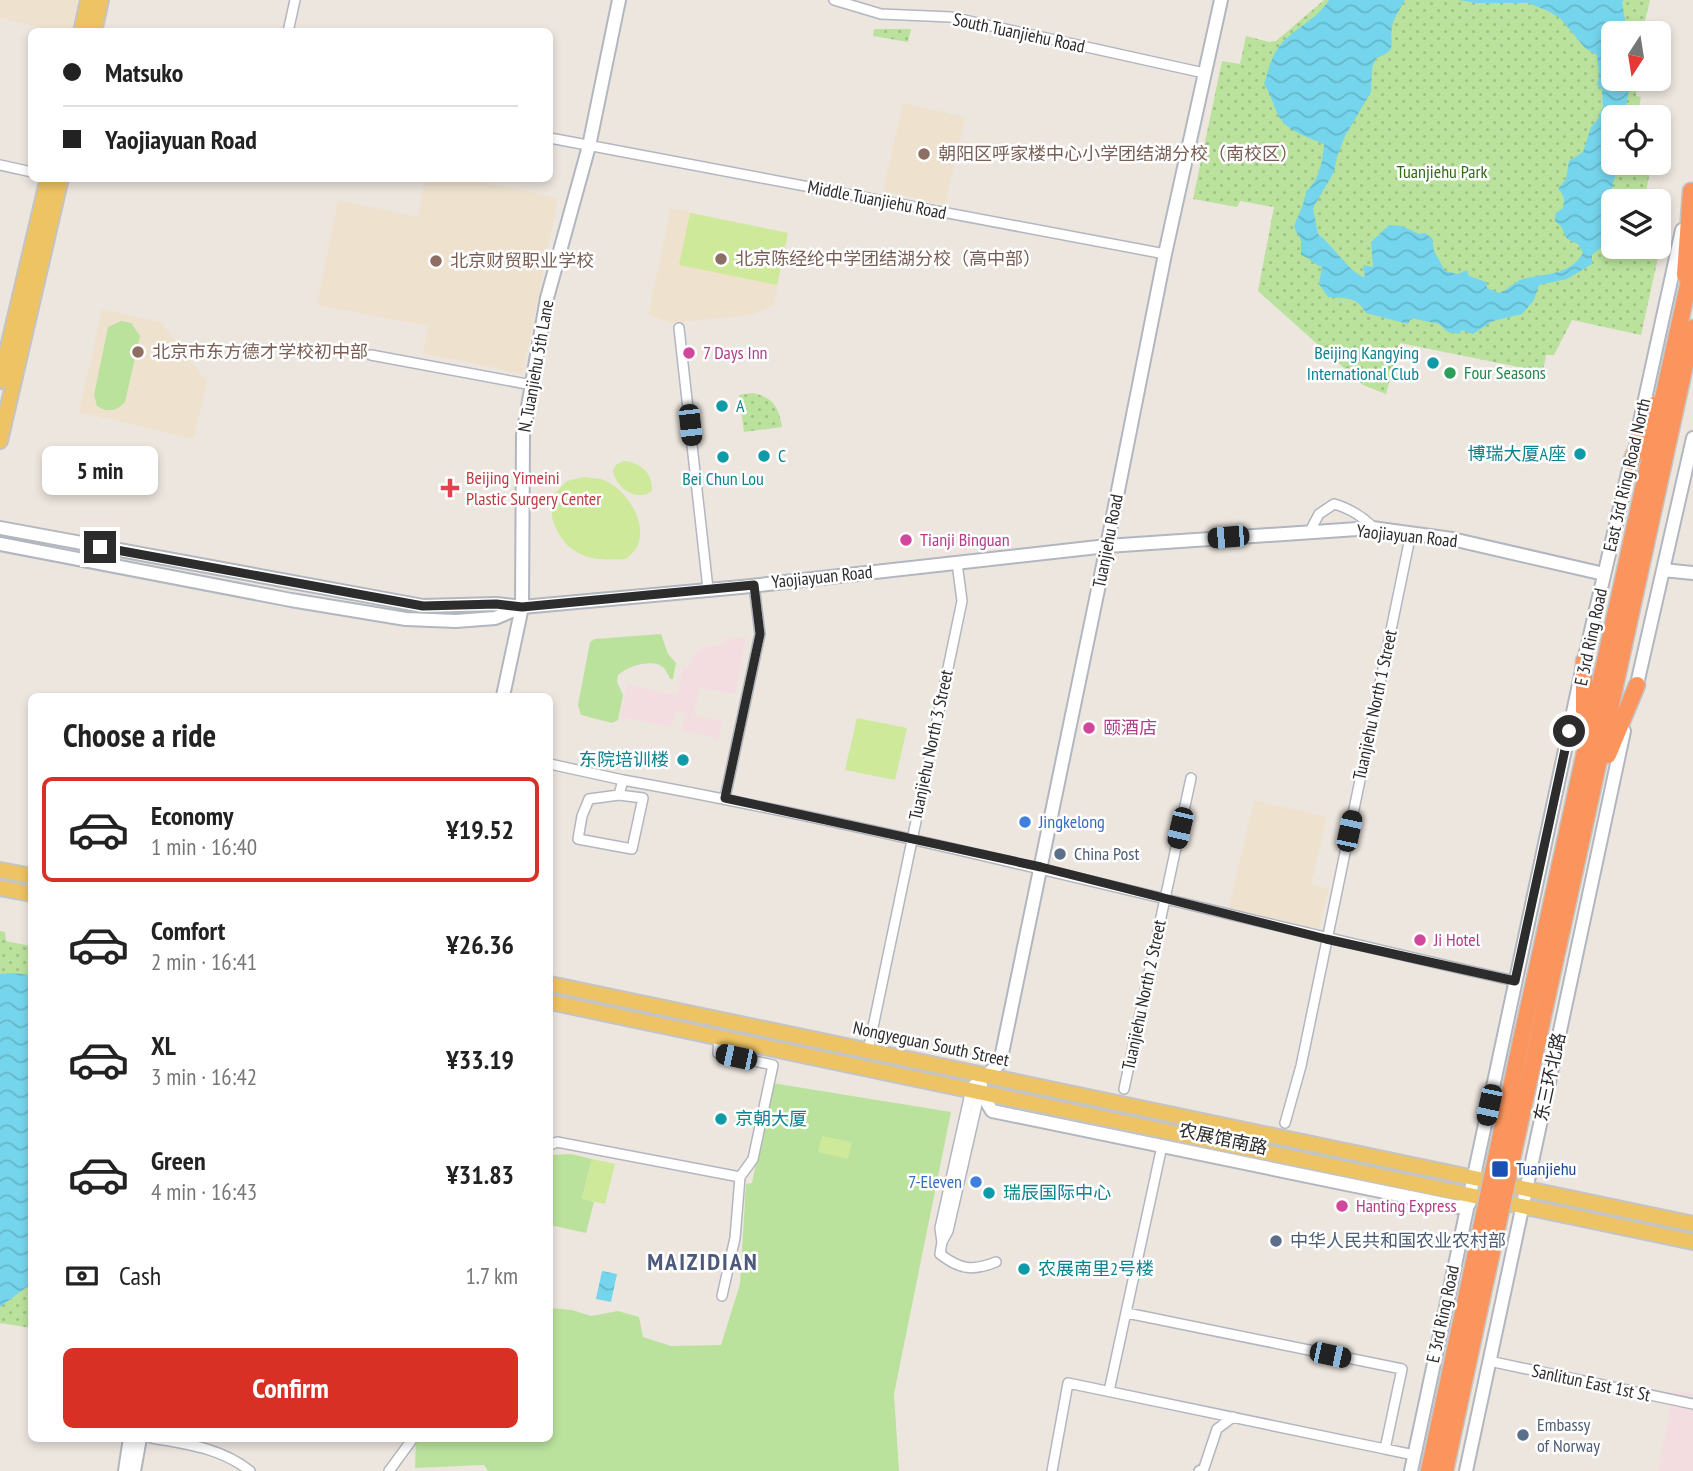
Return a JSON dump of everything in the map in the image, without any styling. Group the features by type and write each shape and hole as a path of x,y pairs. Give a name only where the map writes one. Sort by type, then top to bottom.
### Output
{"highway":[{"path":"1682,309 1692,187"},
{"name":"E 3rd Ring Road","path":"1445,1471 1474,1301 1529,1042 1584,761 1693,263"},
{"path":"1692,332 1693,357"},
{"name":"E 3rd Ring Road","path":"1592,793 1692,332"},
{"path":"1631,462 1670,368"},
{"path":"1584,661 1584,761"},
{"path":"1529,1042 1592,793 1637,685"},
{"name":"E 3rd Ring Road","path":"1429,1471 1474,1301"}],"main road":[{"path":"82,28 88,0"},
{"path":"95,28 101,0"},
{"path":"0,381 47,182"},
{"path":"0,441 60,182"},
{"path":"0,870 28,875"},
{"path":"0,888 28,893"},
{"name":"Nongyeguan South Street","path":"553,985 984,1075"},
{"name":"Nongyeguan South Street","path":"553,1003 975,1090"},
{"name":"农展馆南路","path":"984,1075 1693,1224"},
{"name":"农展馆南路","path":"975,1090 1470,1200"},
{"path":"1470,1200 1524,1207 1693,1242"}],"street":[{"path":"289,28 295,0"},
{"name":"N. Tuanjiehu 5th Lane","path":"504,693 522,607 523,435 547,298 589,146 619,0"},
{"name":"South Tuanjiehu Road","path":"834,0 881,14 951,17 1204,73"},
{"name":"Tuanjiehu Road","path":"975,1090 984,1075 1000,1063 1165,254 1221,0"},
{"name":"Middle Tuanjiehu Road","path":"553,139 1165,254"},
{"path":"0,165 28,171"},
{"name":"East 3rd Ring Road North","path":"1470,1200 1584,661 1692,187"},
{"path":"679,328 708,589"},
{"path":"371,355 532,385"},
{"path":"1637,685 1693,438"},
{"path":"1310,531 1319,513 1334,504 1356,512 1374,528"},
{"name":"Yaojiayuan Road","path":"0,528 423,606 496,604 522,607 754,585 1107,546 1374,528 1452,539 1604,574"},
{"name":"Tuanjiehu North 1 Street","path":"1285,1123 1301,1066 1411,533"},
{"path":"0,544 291,600 406,619 456,621 495,618 522,607"},
{"name":"Tuanjiehu North 3 Street","path":"868,1051 962,601 957,563"},
{"path":"1664,570 1693,573"},
{"path":"725,798 760,634 754,585"},
{"name":"东三环北路","path":"1466,1471 1528,1190 1617,756 1637,685"},
{"path":"553,765 725,798 1041,867 1326,939 1515,981"},
{"name":"Tuanjiehu North 2 Street","path":"1124,1090 1191,778"},
{"path":"619,795 623,780"},
{"path":"619,795 643,798 632,849 578,839 582,816 589,799 619,795"},
{"path":"719,1037 718,1053 772,1065 753,1159 740,1177 735,1238 722,1296"},
{"path":"1493,1088 1545,1098"},
{"path":"975,1090 940,1228 940,1254 958,1266 977,1269 996,1262"},
{"name":"农展馆南路","path":"975,1090 992,1111 1458,1207 1470,1200"},
{"path":"553,1144 557,1142 740,1177"},
{"path":"1109,1391 1162,1146"},
{"path":"1411,1471 1470,1200"},
{"path":"1454,1272 1507,1282"},
{"path":"1126,1313 1402,1370 1385,1449"},
{"name":"Sanlitun East 1st St","path":"1489,1362 1693,1404"},
{"path":"1052,1471 1068,1383 1414,1455"},
{"path":"1199,1471 1204,1468 1217,1429 1233,1417"},
{"path":"125,1471 129,1442"},
{"path":"134,1471 138,1442"},
{"path":"174,1442 219,1453 250,1471"},
{"path":"389,1471 410,1442"}],"shaded area":[{"path":"0,0 78,0 72,28 42,28 0,18"},
{"name":"朝阳区呼家楼中心小学团结湖分校（南校区）","path":"903,103 965,117 945,205 883,191"},
{"name":"北京财贸职业学校","path":"424,182 483,182 558,198 523,374 423,353 428,326 317,305 338,200 418,217"},
{"name":"北京陈经纶中学团结湖分校（高中部）","path":"671,208 788,233 774,305 751,315 672,323 648,315"},
{"name":"北京市东方德才学校初中部","path":"102,309 161,322 207,382 194,439 79,412"},
{"path":"746,637 735,694 699,688 694,715 722,721 718,741 714,737 682,730 685,713 675,711 672,727 620,717 627,684 677,695 683,667 688,668 693,656 702,648 723,644 726,638"},
{"path":"1254,800 1327,817 1311,884 1329,889 1319,929 1229,908"},
{"path":"1674,1390 1693,1394 1693,1471 1658,1471"}],"green space":[{"name":"Tuanjiehu Park","path":"1324,0 1650,0 1645,21 1601,21 1601,91 1636,91 1636,96 1641,97 1639,105 1601,105 1601,175 1649,175 1646,189 1601,189 1601,259 1658,259 1641,335 1572,320 1554,355 1546,355 1543,372 1400,343 1386,394 1363,385 1258,291 1274,207 1240,201 1237,207 1193,199 1222,61 1240,64 1246,36 1269,42 1276,41"},
{"path":"874,29 911,29 908,42 873,36"},
{"path":"690,213 788,233 777,285 679,265"},
{"path":"121,321 131,323 140,336 125,402 115,409 104,410 97,406 94,395 108,327"},
{"path":"752,393 765,397 774,404 782,427 744,432 739,395"},
{"path":"624,461 645,470 652,491 640,495 622,487 613,470 617,464"},
{"path":"584,477 610,483 626,497 632,507 640,527 640,537 636,549 626,559 596,558 578,553 558,532 552,517 553,495 567,481"},
{"path":"661,634 668,654 676,663 673,679 670,679 665,669 659,665 647,663 634,666 618,675 617,682 623,695 618,720 612,723 581,715 578,705 590,642 595,639"},
{"path":"857,718 907,728 895,780 845,770"},
{"path":"0,931 5,932 6,941 28,945 28,1328 0,1323"},
{"path":"772,1083 951,1112 894,1394 899,1471 488,1471 484,1465 415,1468 416,1442 553,1442 553,1308 591,1316 618,1311 639,1317 643,1337 671,1346 721,1345 740,1284 746,1184 752,1183"},
{"path":"822,1136 852,1142 848,1159 818,1152"},
{"path":"571,1154 592,1159 582,1198 594,1202 586,1233 553,1226 553,1155"},
{"path":"592,1159 615,1164 605,1204 582,1199"}],"water":[{"path":"1329,0 1405,0 1393,23 1392,46 1388,52 1376,58 1372,68 1371,92 1345,136 1334,172 1313,208 1318,234 1354,271 1365,277 1363,265 1373,267 1371,242 1389,225 1402,226 1419,234 1425,233 1432,238 1434,251 1445,271 1458,274 1467,270 1469,276 1486,282 1487,288 1499,293 1520,280 1571,266 1583,253 1578,244 1567,239 1561,226 1555,221 1556,213 1563,208 1564,202 1558,189 1566,179 1569,161 1583,152 1591,127 1601,112 1601,175 1616,175 1613,189 1601,189 1601,247 1592,255 1592,264 1567,279 1539,285 1534,300 1522,314 1493,321 1473,334 1461,330 1460,334 1448,332 1439,324 1411,318 1408,324 1366,313 1358,303 1350,299 1328,297 1319,284 1322,267 1301,255 1301,240 1294,227 1306,191 1319,170 1324,144 1298,133 1282,121 1264,84 1279,47"},
{"path":"1459,0 1624,0 1622,2 1625,21 1601,21 1601,88 1597,85 1597,55 1585,48 1560,18 1528,3 1475,3"},
{"path":"1602,91 1629,91 1626,105 1603,105"},
{"path":"0,974 28,975 28,1286 0,1307"},
{"path":"602,1271 617,1274 611,1302 596,1299"}],"place":[{"name":"朝阳区呼家楼中心小学团结湖分校（南校区）","path":"924,154"},
{"name":"北京陈经纶中学团结湖分校（高中部）","path":"721,259"},
{"name":"北京财贸职业学校","path":"436,261"},
{"name":"北京市东方德才学校初中部","path":"138,352"},
{"name":"7 Days Inn","path":"689,353"},
{"name":"Beijing Kangying International Club","path":"1433,363"},
{"name":"Four Seasons","path":"1450,373"},
{"name":"A","path":"722,406"},
{"name":"博瑞大厦A座","path":"1580,454"},
{"name":"C","path":"764,456"},
{"name":"Bei Chun Lou","path":"723,457"},
{"name":"Beijing Yimeini Plastic Surgery Center","path":"450,488"},
{"name":"Tianji Binguan","path":"906,540"},
{"name":"颐酒店","path":"1089,728"},
{"name":"东院培训楼","path":"683,760"},
{"name":"Jingkelong","path":"1025,822"},
{"name":"China Post","path":"1060,854"},
{"name":"Ji Hotel","path":"1420,940"},
{"name":"京朝大厦","path":"721,1119"},
{"name":"Tuanjiehu","path":"1500,1169"},
{"name":"7-Eleven","path":"976,1182"},
{"name":"瑞辰国际中心","path":"989,1193"},
{"name":"Hanting Express","path":"1342,1206"},
{"name":"中华人民共和国农业农村部","path":"1276,1241"},
{"name":"农展南里2号楼","path":"1024,1269"},
{"name":"Embassy of Norway","path":"1523,1435"}],"district":[{"name":"MAIZIDIAN","path":"703,1262"}],"route":[{"path":"100,547 423,606 496,604 522,607 754,585 760,634 725,798 1041,867 1326,939 1515,981 1569,731"}]}
